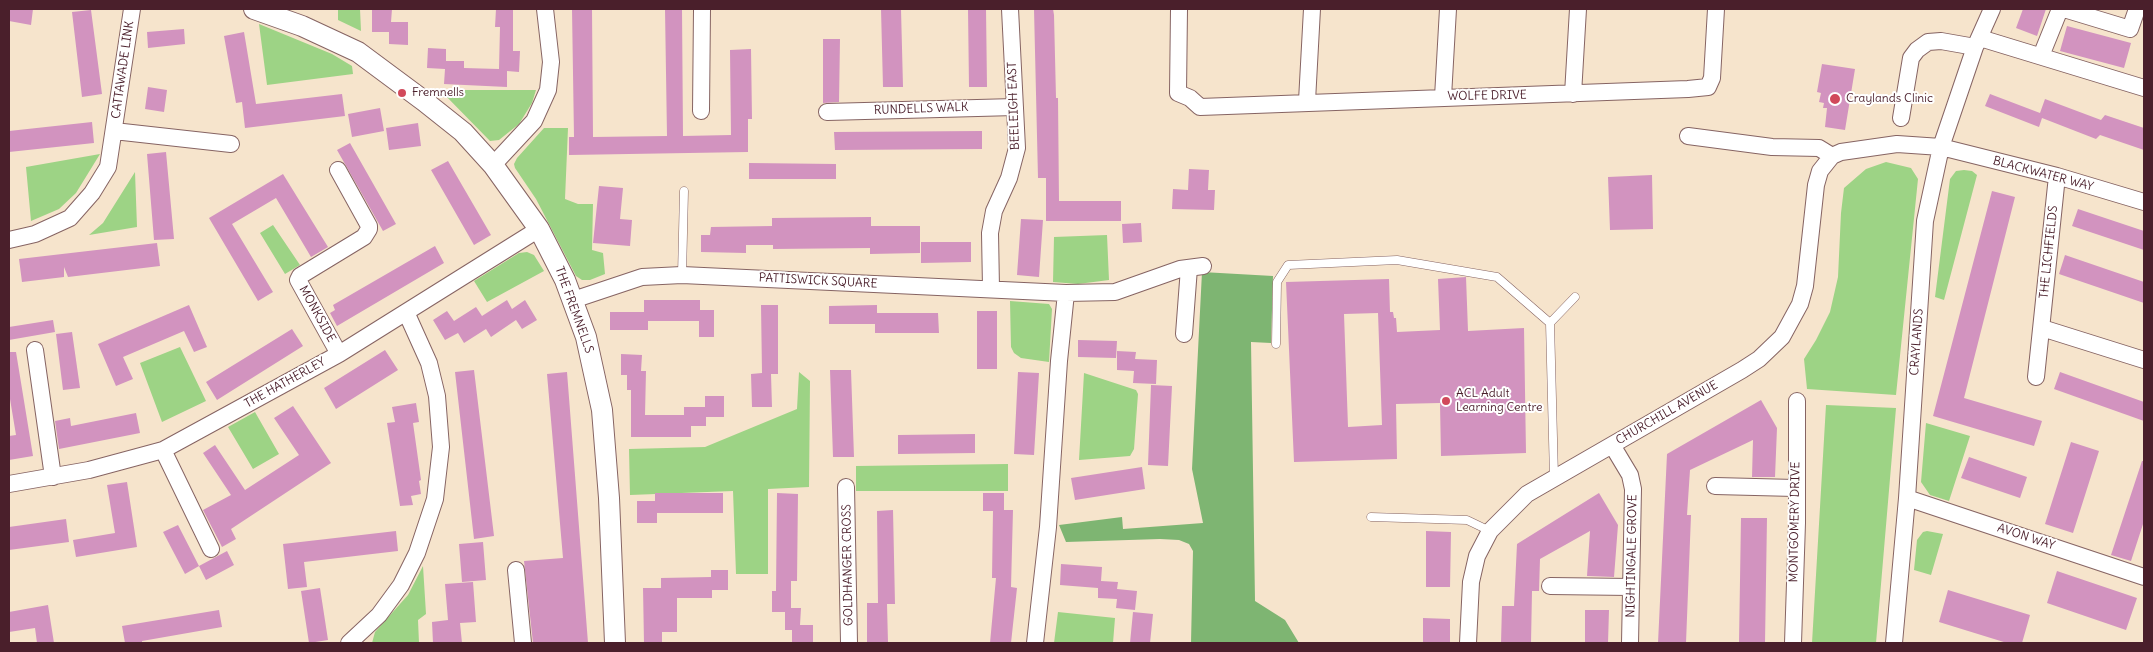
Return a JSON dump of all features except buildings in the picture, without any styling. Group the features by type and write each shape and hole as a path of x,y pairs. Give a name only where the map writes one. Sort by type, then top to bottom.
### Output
{"street":[{"name":"CATTAWADE LINK","path":"9,240 35,234 70,218 92,193 108,168 132,9"},
{"name":"THE FREMNELLS","path":"254,9 302,26 358,52 463,132 494,165 539,229 565,280 586,337 602,410 609,498 615,643"},
{"path":"494,165 534,121 548,90 552,76 545,9"},
{"path":"701,111 702,9"},
{"name":"BEELEIGH EAST","path":"991,288 990,233 994,211 1014,161 1017,148 1010,9"},
{"name":"WOLFE DRIVE","path":"1179,9 1178,93 1190,98 1200,107 1307,101 1573,94 1688,89 1708,86 1712,78 1716,9"},
{"path":"1307,101 1312,9"},
{"path":"1444,97 1448,9"},
{"path":"1573,94 1578,9"},
{"name":"CRAYLANDS","path":"1894,643 1907,498 1925,221 1941,147 1978,42 1992,9"},
{"path":"2041,56 2062,9 2130,29 2138,9"},
{"path":"1901,118 1911,58 1917,50 1928,42 1978,42 2041,56 2144,88"},
{"name":"RUNDELLS WALK","path":"827,112 1015,107"},
{"name":"CATTAWADE LINK","path":"114,131 231,144"},
{"path":"1688,136 1772,147 1819,148 1832,156"},
{"name":"BLACKWATER WAY","path":"1832,156 1840,152 1897,144 1941,147 2057,176 2144,202"},
{"name":"CHURCHILL AVENUE","path":"1468,643 1472,575 1480,549 1490,531 1527,494 1753,363 1782,337 1800,304 1805,286 1816,185 1820,171 1832,156"},
{"name":"MONKSIDE","path":"338,170 369,229 364,237 300,276 298,280 339,354"},
{"name":"THE LICHFIELDS","path":"2036,377 2057,176"},
{"name":"THE HATHERLEY","path":"9,484 89,470 163,450 339,354 539,229"},
{"name":"PATTISWICK SQUARE","path":"573,300 642,277 682,275 1066,293 1115,292 1152,277 1196,267 1184,334"},
{"path":"1035,643 1048,527 1059,361 1066,293"},
{"path":"349,643 379,614 401,585 417,553 435,499 441,447 437,396 430,363 406,312"},
{"path":"2042,328 2144,360"},
{"path":"35,350 53,476"},
{"name":"MONTGOMERY DRIVE","path":"1793,643 1797,523 1797,402"},
{"name":"NIGHTINGALE GROVE","path":"1612,445 1632,481 1630,643"},
{"path":"163,450 211,549"},
{"path":"1715,486 1796,488"},
{"name":"GOLDHANGER CROSS","path":"846,487 849,643"},
{"name":"AVON WAY","path":"1907,498 2144,577"},
{"path":"516,570 523,643"},
{"path":"1550,586 1631,586"}],"lane":[{"path":"682,275 684,191"},
{"path":"1276,344 1276,282 1288,265 1397,260 1497,277 1550,323"},
{"path":"1554,478 1550,323 1575,297"},
{"path":"1371,517 1467,520 1490,531"}],"green space":[{"path":"338,9 360,9 361,31 338,20"},
{"path":"259,24 332,54 352,66 353,74 267,85"},
{"path":"440,90 536,90 532,103 519,124 499,140 490,141"},
{"path":"544,128 568,128 565,199 578,204 593,204 592,250 603,253 605,274 590,280 582,280 576,276 536,199 515,168 514,164 517,158"},
{"path":"100,154 76,193 59,209 31,221 26,167"},
{"path":"1886,162 1911,168 1918,179 1896,395 1807,389 1804,359 1830,312 1838,277 1844,188 1866,169"},
{"path":"1956,171 1972,171 1977,175 1944,300 1935,297 1950,179"},
{"path":"135,172 137,227 89,235 103,223"},
{"path":"273,225 300,265 285,274 260,233"},
{"path":"1107,235 1109,280 1078,284 1053,282 1054,237"},
{"path":"527,252 534,255 544,271 487,302 474,281 519,253"},
{"path":"1202,272 1273,276 1271,343 1251,342 1255,601 1285,620 1299,643 1191,643 1193,551 1189,544 1179,540 1160,539 1066,542 1059,525 1122,517 1123,529 1203,523 1192,469"},
{"path":"1010,301 1049,304 1052,309 1049,362 1021,358 1014,353 1011,347"},
{"path":"180,347 206,401 162,422 140,363"},
{"path":"799,372 810,381 809,487 768,489 768,574 736,574 733,491 630,495 629,449 705,447 797,409"},
{"path":"1084,373 1136,390 1138,394 1134,449 1130,456 1079,460"},
{"path":"1826,405 1896,408 1876,643 1812,643"},
{"path":"255,412 279,454 253,469 228,427"},
{"path":"1926,423 1970,436 1949,501 1930,495 1921,482"},
{"path":"1008,464 1008,491 856,491 856,466"},
{"path":"1923,532 1943,534 1931,575 1914,570 1917,540"},
{"path":"423,566 426,614 418,620 419,643 372,643 375,632 408,595"},
{"path":"1058,612 1115,618 1113,643 1054,643"}],"place":[{"name":"Fremnells","path":"402,93"},
{"name":"Craylands Clinic","path":"1835,99"},
{"name":"ACL Adult Learning Centre","path":"1446,401"}]}
